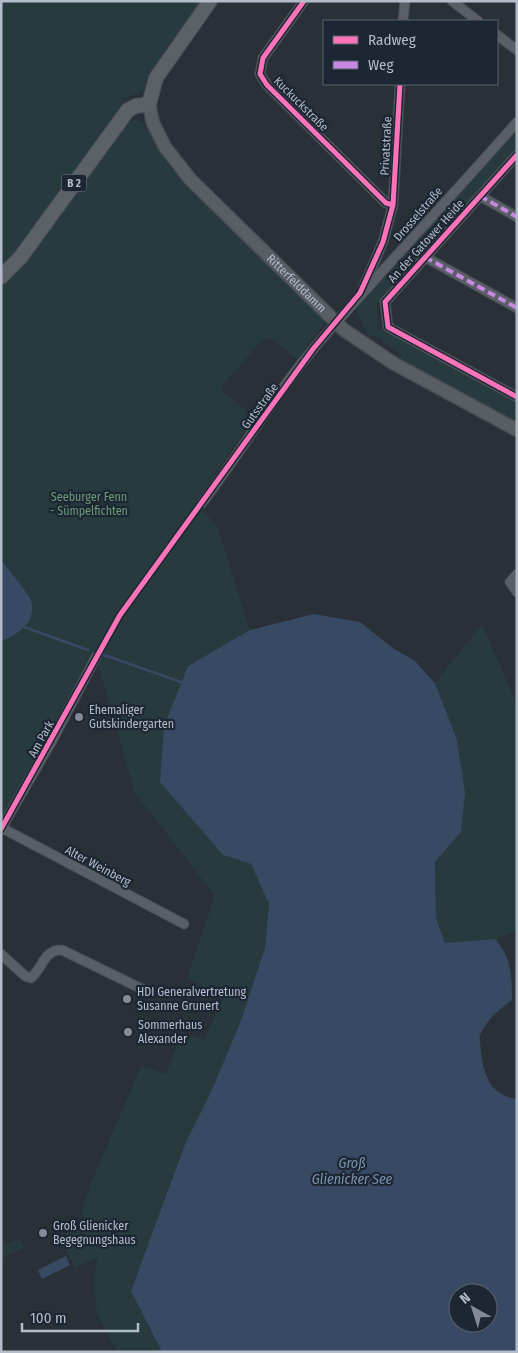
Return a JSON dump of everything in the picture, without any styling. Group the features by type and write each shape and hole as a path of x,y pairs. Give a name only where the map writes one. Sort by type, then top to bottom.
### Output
{"main road":[{"path":"149,104 156,78 210,1"},
{"name":"B 2","path":"1,277 20,258 124,115 136,106 149,104"},
{"name":"Ritterfelddamm","path":"149,104 153,123 165,147 190,179 348,333 393,363 517,430"}],"street":[{"name":"Kuckuckstraße","path":"304,1 263,58 260,74 267,85 386,203 393,204"},
{"path":"403,20 405,1"},
{"path":"452,1 477,20"},
{"path":"498,36 517,50"},
{"name":"Privatstraße","path":"360,293 383,242 393,204 400,85"},
{"name":"Drosselstraße","path":"336,322 360,293 391,263 517,122"},
{"name":"An der Gatower Heide","path":"517,155 385,302 388,327 517,397"},
{"path":"480,196 517,217"},
{"path":"425,257 517,308"},
{"name":"Gutsstraße","path":"202,503 313,349 336,322"},
{"path":"517,574 510,582 517,592"},
{"name":"Am Park","path":"1,828 53,740 96,657"},
{"name":"Alter Weinberg","path":"1,828 184,924"},
{"path":"1,954 25,976 31,978 49,953 54,950 62,950 142,988"}],"green space":[{"name":"Seeburger Fenn - Sümpelfichten","path":"1,1 202,1 162,56 143,91 126,98 109,123 114,138 133,119 143,122 171,168 326,321 297,359 271,339 263,339 222,386 223,391 254,417 198,499 203,511 217,526 250,630 188,666 223,855 251,864 269,904 265,948 240,1023 210,1094 185,1144 131,1291 162,1352 118,1352 97,1315 94,1280 97,1257 75,1268 66,1249 81,1241 86,1219 81,1214 91,1183 141,1066 166,1074 182,1032 204,1040 224,998 187,978 215,896 135,793 96,658 1,829"},
{"path":"517,129 517,150 380,302 377,303 378,330 382,329 517,401 517,425 417,372 399,358 401,354 374,335 369,337 354,306"},
{"path":"482,624 517,705 517,931 496,939 505,953 510,968 512,1000 452,970 436,918 435,862 461,832 457,740 435,683"},
{"path":"80,1225 79,1239 67,1243 66,1226"},
{"path":"19,1238 25,1248 1,1258 1,1247"}],"water":[{"path":"1,560 27,593 32,609 31,616 24,627 19,632 1,641"},
{"name":"Groß Glienicker See","path":"314,614 360,622 394,649 414,660 435,683 457,740 465,793 461,832 435,862 436,918 445,943 495,939 510,967 512,983 512,1000 490,1019 480,1035 480,1040 482,1061 490,1083 500,1093 517,1099 517,1352 162,1352 131,1291 185,1144 210,1094 240,1023 265,948 269,904 251,864 223,855 160,782 164,726 188,666 250,630"},
{"path":"66,1256 70,1265 42,1279 38,1270"}],"waterway":[{"path":"24,627 88,650"},
{"path":"101,654 181,682"}],"marked path":[{"path":"480,196 517,217"},
{"path":"425,257 517,308"}],"cycle path":[{"path":"304,1 263,58 260,74 267,85 386,203 393,205"},
{"path":"1,829 120,615 313,349 360,293 383,242 393,205 400,85"},
{"path":"517,155 385,302 388,327 517,397"}],"place":[{"name":"Ehemaliger Gutskindergarten","path":"79,717"},
{"name":"HDI Generalvertretung Susanne Grunert","path":"127,999"},
{"name":"Sommerhaus Alexander","path":"128,1032"},
{"name":"Groß Glienicker Begegnungshaus","path":"43,1233"}]}
